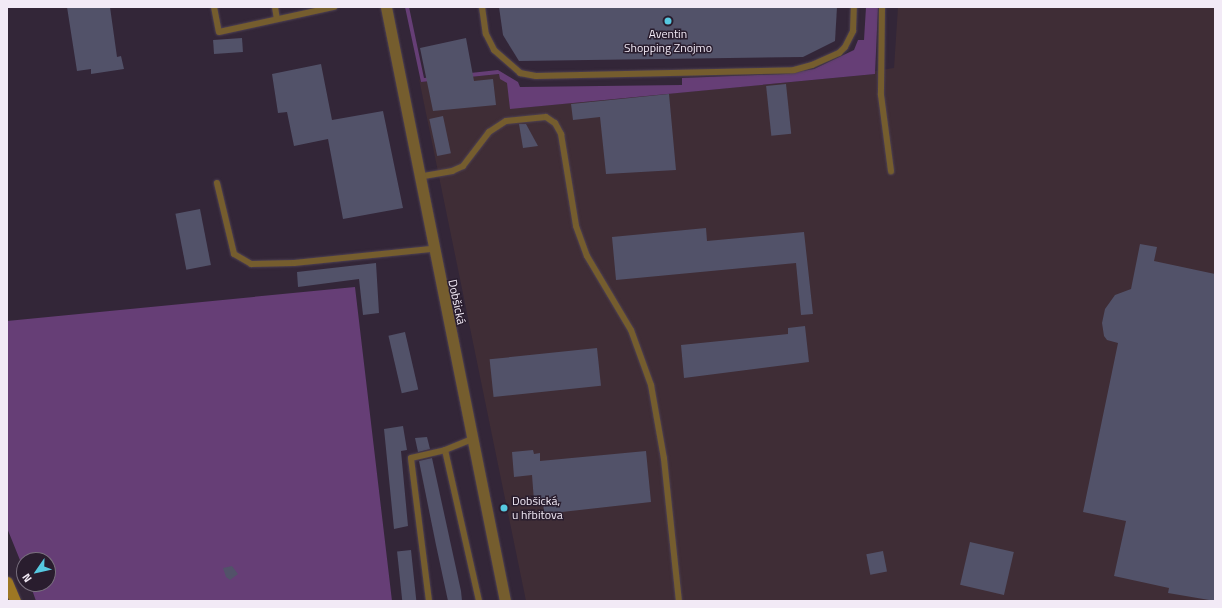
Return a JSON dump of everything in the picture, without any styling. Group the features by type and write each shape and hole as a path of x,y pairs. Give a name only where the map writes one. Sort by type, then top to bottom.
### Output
{"main road":[{"path":"7,582 15,601"}],"street":[{"name":"Dobšická","path":"386,7 418,177 505,601"}],"lane":[{"path":"214,7 219,32 334,7"},
{"path":"274,7 277,19"},
{"path":"482,7 486,34 494,50 520,73 536,76 794,70 812,65 839,52 845,47 853,31 854,7"},
{"path":"882,7 881,95 891,171"},
{"path":"418,177 452,171 463,166 489,132 506,121 546,118 555,123 561,134 578,232 588,256 631,330 651,385 664,459 679,601"},
{"path":"216,184 234,254 251,264 294,263 433,249"},
{"path":"428,601 411,458 445,450 472,439"},
{"path":"445,450 479,601"}],"shaded area":[{"path":"405,7 409,7 424,78 498,70 518,82 520,87 682,85 682,78 786,74 814,69 854,50 858,40 864,40 866,7 878,7 875,74 510,109 507,83 500,79 499,74 421,82"},
{"path":"898,7 1215,7 1215,601 526,601 419,79 421,82 499,74 507,82 519,108 875,74 875,71 894,68"},
{"path":"355,287 392,601 36,601 33,592 56,592 56,552 17,552 7,528 7,321"}],"building":[{"path":"67,7 110,7 117,57 121,56 124,69 91,74 91,69 77,71"},
{"name":"Aventin Shopping Znojmo","path":"499,7 837,7 835,41 803,57 519,61 503,35"},
{"path":"242,38 243,52 214,54 213,40"},
{"path":"466,38 474,81 493,79 496,105 433,111 420,48"},
{"path":"321,64 332,120 383,111 403,208 343,219 328,139 294,146 287,112 278,113 272,74"},
{"path":"786,84 791,134 771,136 766,86"},
{"path":"669,94 676,170 606,174 600,117 573,120 571,104"},
{"path":"443,116 451,153 437,156 429,119"},
{"path":"519,124 526,124 538,146 523,148"},
{"path":"200,209 211,265 186,270 175,214"},
{"path":"706,228 707,241 804,232 813,314 801,315 796,263 616,280 612,237"},
{"path":"1140,244 1157,247 1154,261 1215,274 1215,601 1168,593 1169,588 1114,576 1126,521 1083,512 1118,343 1107,340 1104,336 1102,323 1105,309 1115,295 1131,289"},
{"path":"376,263 379,313 363,315 359,279 298,287 297,272"},
{"path":"805,326 809,362 684,378 681,345 788,334 788,328"},
{"path":"405,332 418,389 402,393 388,336"},
{"path":"597,348 601,386 494,397 490,359"},
{"path":"403,426 407,450 401,451 408,526 394,529 384,429"},
{"path":"427,437 430,449 418,452 415,438"},
{"path":"533,450 534,454 540,453 540,461 646,451 651,502 544,514 543,500 534,501 532,475 514,477 512,452"},
{"path":"432,458 462,601 448,601 436,545 419,461"},
{"path":"970,542 1014,552 1004,595 960,585"},
{"path":"411,550 416,601 402,601 397,551"},
{"path":"883,551 887,572 870,575 866,554"},
{"path":"232,566 238,574 230,580 226,577 223,568"}],"place":[{"name":"Aventin Shopping Znojmo","path":"668,21"},
{"name":"Dobšická, u hřbitova","path":"504,508"}]}
